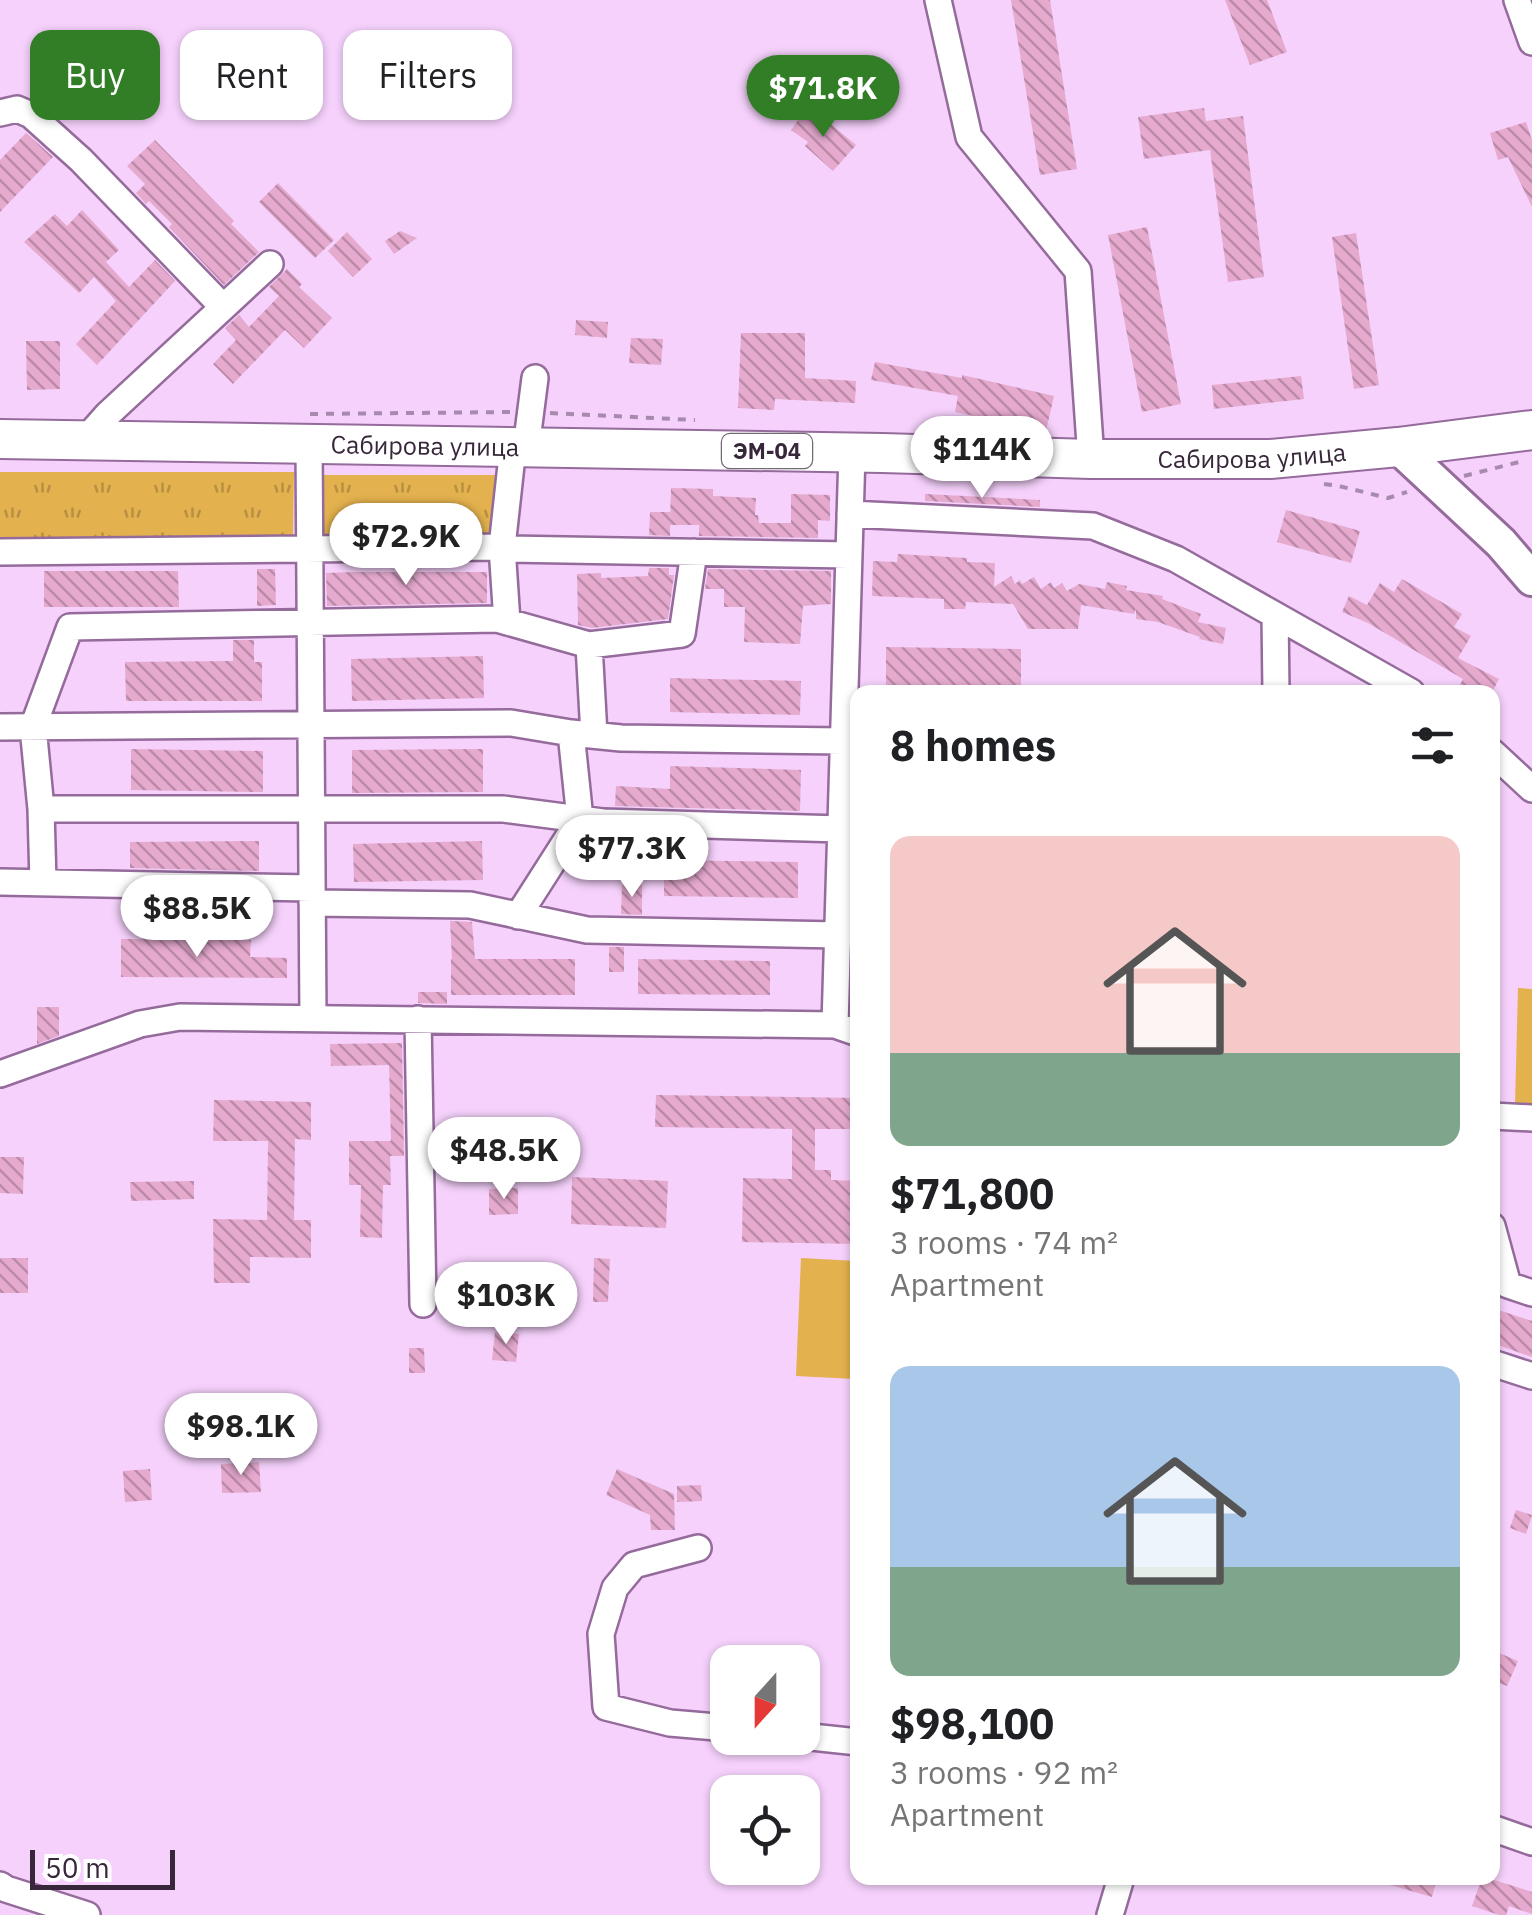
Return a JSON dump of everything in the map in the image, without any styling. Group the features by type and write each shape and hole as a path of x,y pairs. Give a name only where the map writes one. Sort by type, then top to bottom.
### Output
{"highway":[{"name":"Сабирова улица","path":"0,439 1270,459 1532,430"}],"main road":[{"path":"1398,447 1501,544 1532,579"}],"street":[{"path":"938,0 969,137 1078,272 1092,459"},
{"path":"1516,0 1532,42"},
{"path":"0,113 17,108 31,114 81,160 223,307"},
{"path":"84,441 270,264"},
{"path":"507,622 502,548 535,378"},
{"path":"309,444 313,1017"},
{"path":"0,1074 140,1024 180,1017 846,1029 847,967 838,935 848,885 841,829 850,800 844,741 852,453"},
{"path":"850,514 1093,526 1176,559 1399,685"},
{"path":"0,552 502,548 849,554"},
{"path":"43,883 33,727 70,626 497,619 589,645 682,634 694,552"},
{"path":"1275,615 1276,685"},
{"path":"518,916 580,819 589,645"},
{"path":"0,727 511,723 583,734 844,741"},
{"path":"1500,759 1532,789"},
{"path":"41,809 503,809 603,822 841,829"},
{"path":"0,882 470,905 587,930 838,935"},
{"path":"418,1019 423,1304"},
{"path":"1500,1116 1532,1118"},
{"path":"1500,1256 1508,1286 1532,1292"},
{"path":"1500,1366 1532,1376"},
{"path":"698,1548 634,1564 615,1588 601,1634 606,1707 670,1722 710,1726"},
{"path":"820,1738 850,1741"},
{"path":"1500,1831 1532,1842"},
{"path":"0,1885 87,1915"},
{"path":"1110,1915 1119,1885"}],"green space":[{"path":"0,472 294,472 293,540 0,544"},
{"path":"321,475 501,475 492,539 317,539"},
{"path":"1518,988 1532,989 1532,1106 1515,1105"},
{"path":"801,1258 850,1261 850,1379 796,1376"}],"building":[{"path":"1011,0 1050,0 1077,169 1040,175"},
{"path":"1225,0 1267,0 1287,52 1250,65"},
{"path":"1204,108 1206,121 1243,116 1264,277 1228,282 1210,150 1144,159 1138,117"},
{"path":"806,109 856,145 833,171 805,146 808,142 791,130"},
{"path":"1526,122 1532,140 1532,207 1508,157 1498,160 1490,133"},
{"path":"26,133 53,157 0,212 0,160"},
{"path":"155,140 259,252 224,285 169,227 172,224 136,193 145,184 127,166"},
{"path":"278,183 334,240 315,258 259,202"},
{"path":"82,210 119,250 106,262 129,287 155,260 175,281 97,365 76,344 116,301 94,277 79,293 24,242 55,214 67,226"},
{"path":"1147,227 1181,404 1142,412 1108,235"},
{"path":"400,231 417,238 394,254 385,241"},
{"path":"347,232 372,259 353,277 328,251"},
{"path":"1356,233 1379,385 1354,389 1332,237"},
{"path":"287,269 302,284 299,287 332,318 304,348 285,330 233,384 213,364 236,340 225,328 239,315 249,327 279,296 269,287"},
{"path":"576,320 608,322 607,338 575,335"},
{"path":"741,333 805,333 805,378 856,381 855,403 775,399 774,410 738,408"},
{"path":"631,338 663,339 661,365 629,363"},
{"path":"26,341 60,341 60,389 27,390"},
{"path":"875,362 962,375 1054,396 1046,431 955,412 958,396 871,380"},
{"path":"1301,376 1304,399 1214,409 1212,385"},
{"path":"671,488 713,489 713,496 756,498 755,515 759,523 791,523 791,494 830,495 830,521 818,520 818,538 699,536 699,525 670,525 670,536 649,535 650,512 670,512 670,522"},
{"path":"925,494 1040,500 1040,507 925,501"},
{"path":"1286,510 1360,531 1351,563 1277,542"},
{"path":"898,554 995,563 994,587 1011,576 1015,584 1034,577 1041,589 1051,582 1054,588 1062,583 1067,591 1079,584 1105,589 1107,582 1127,586 1126,590 1163,596 1162,599 1201,614 1198,622 1226,628 1223,644 1158,622 1136,619 1136,609 1134,614 1081,605 1078,629 1028,629 1013,604 966,602 965,609 944,609 944,599 872,596 873,561 897,562"},
{"path":"649,568 669,568 669,575 674,575 668,619 592,628 578,625 577,574 601,573 601,578 648,576"},
{"path":"257,569 275,569 276,605 257,606"},
{"path":"708,569 831,571 831,604 803,606 800,644 744,642 745,607 724,607 724,589 705,589"},
{"path":"44,571 178,571 179,607 44,607"},
{"path":"487,572 487,603 327,606 326,573"},
{"path":"1402,579 1462,614 1454,627 1471,636 1458,658 1499,679 1496,685 1460,685 1463,679 1342,612 1349,596 1367,605 1380,583 1394,592"},
{"path":"233,640 254,640 254,662 262,662 262,701 126,701 125,662 233,661"},
{"path":"886,647 1021,649 1021,685 886,685"},
{"path":"483,656 484,698 352,701 351,659"},
{"path":"670,678 801,681 800,715 670,712"},
{"path":"131,749 263,751 263,792 131,790"},
{"path":"483,749 483,792 352,793 352,750"},
{"path":"670,766 801,770 800,811 615,806 616,786 670,789"},
{"path":"259,841 259,871 130,868 130,842"},
{"path":"482,841 483,880 354,882 353,844"},
{"path":"664,860 798,862 798,898 664,896"},
{"path":"622,885 642,885 642,915 621,914"},
{"path":"450,921 472,922 475,959 575,959 575,995 451,995"},
{"path":"121,939 251,940 250,957 287,958 287,978 121,977"},
{"path":"609,947 624,947 624,972 609,972"},
{"path":"638,959 770,961 770,995 638,994"},
{"path":"418,992 447,992 447,1004 418,1003"},
{"path":"37,1007 59,1007 59,1036 37,1044"},
{"path":"402,1043 404,1156 390,1156 391,1185 383,1185 382,1238 360,1237 361,1185 349,1185 349,1141 391,1141 389,1065 331,1066 330,1044"},
{"path":"656,1095 850,1098 850,1129 815,1129 815,1170 831,1170 831,1180 850,1181 850,1244 742,1242 743,1178 792,1179 792,1129 655,1127"},
{"path":"214,1100 311,1102 311,1140 295,1139 294,1220 311,1220 311,1258 250,1257 250,1283 214,1283 213,1219 267,1220 268,1141 213,1141"},
{"path":"0,1157 24,1157 23,1194 0,1193"},
{"path":"572,1177 668,1181 666,1228 571,1224"},
{"path":"194,1181 194,1199 131,1201 130,1182"},
{"path":"518,1188 518,1214 489,1215 489,1189"},
{"path":"0,1258 28,1258 28,1293 0,1293"},
{"path":"594,1258 610,1259 608,1302 593,1302"},
{"path":"1500,1311 1532,1321 1532,1357 1500,1346"},
{"path":"495,1332 519,1334 516,1362 492,1360"},
{"path":"409,1348 424,1348 425,1373 409,1373"},
{"path":"259,1462 261,1492 222,1493 221,1464"},
{"path":"150,1469 152,1500 125,1502 123,1471"},
{"path":"617,1469 674,1494 675,1530 651,1530 650,1515 606,1495"},
{"path":"701,1485 702,1501 677,1502 677,1486"},
{"path":"1516,1510 1532,1515 1526,1534 1510,1528"},
{"path":"1500,1653 1518,1661 1507,1686 1500,1683"},
{"path":"1500,1882 1532,1892 1532,1914 1509,1906 1506,1915 1499,1915 1472,1906 1480,1885 1500,1885"},
{"path":"1390,1885 1435,1885 1432,1897"}]}
